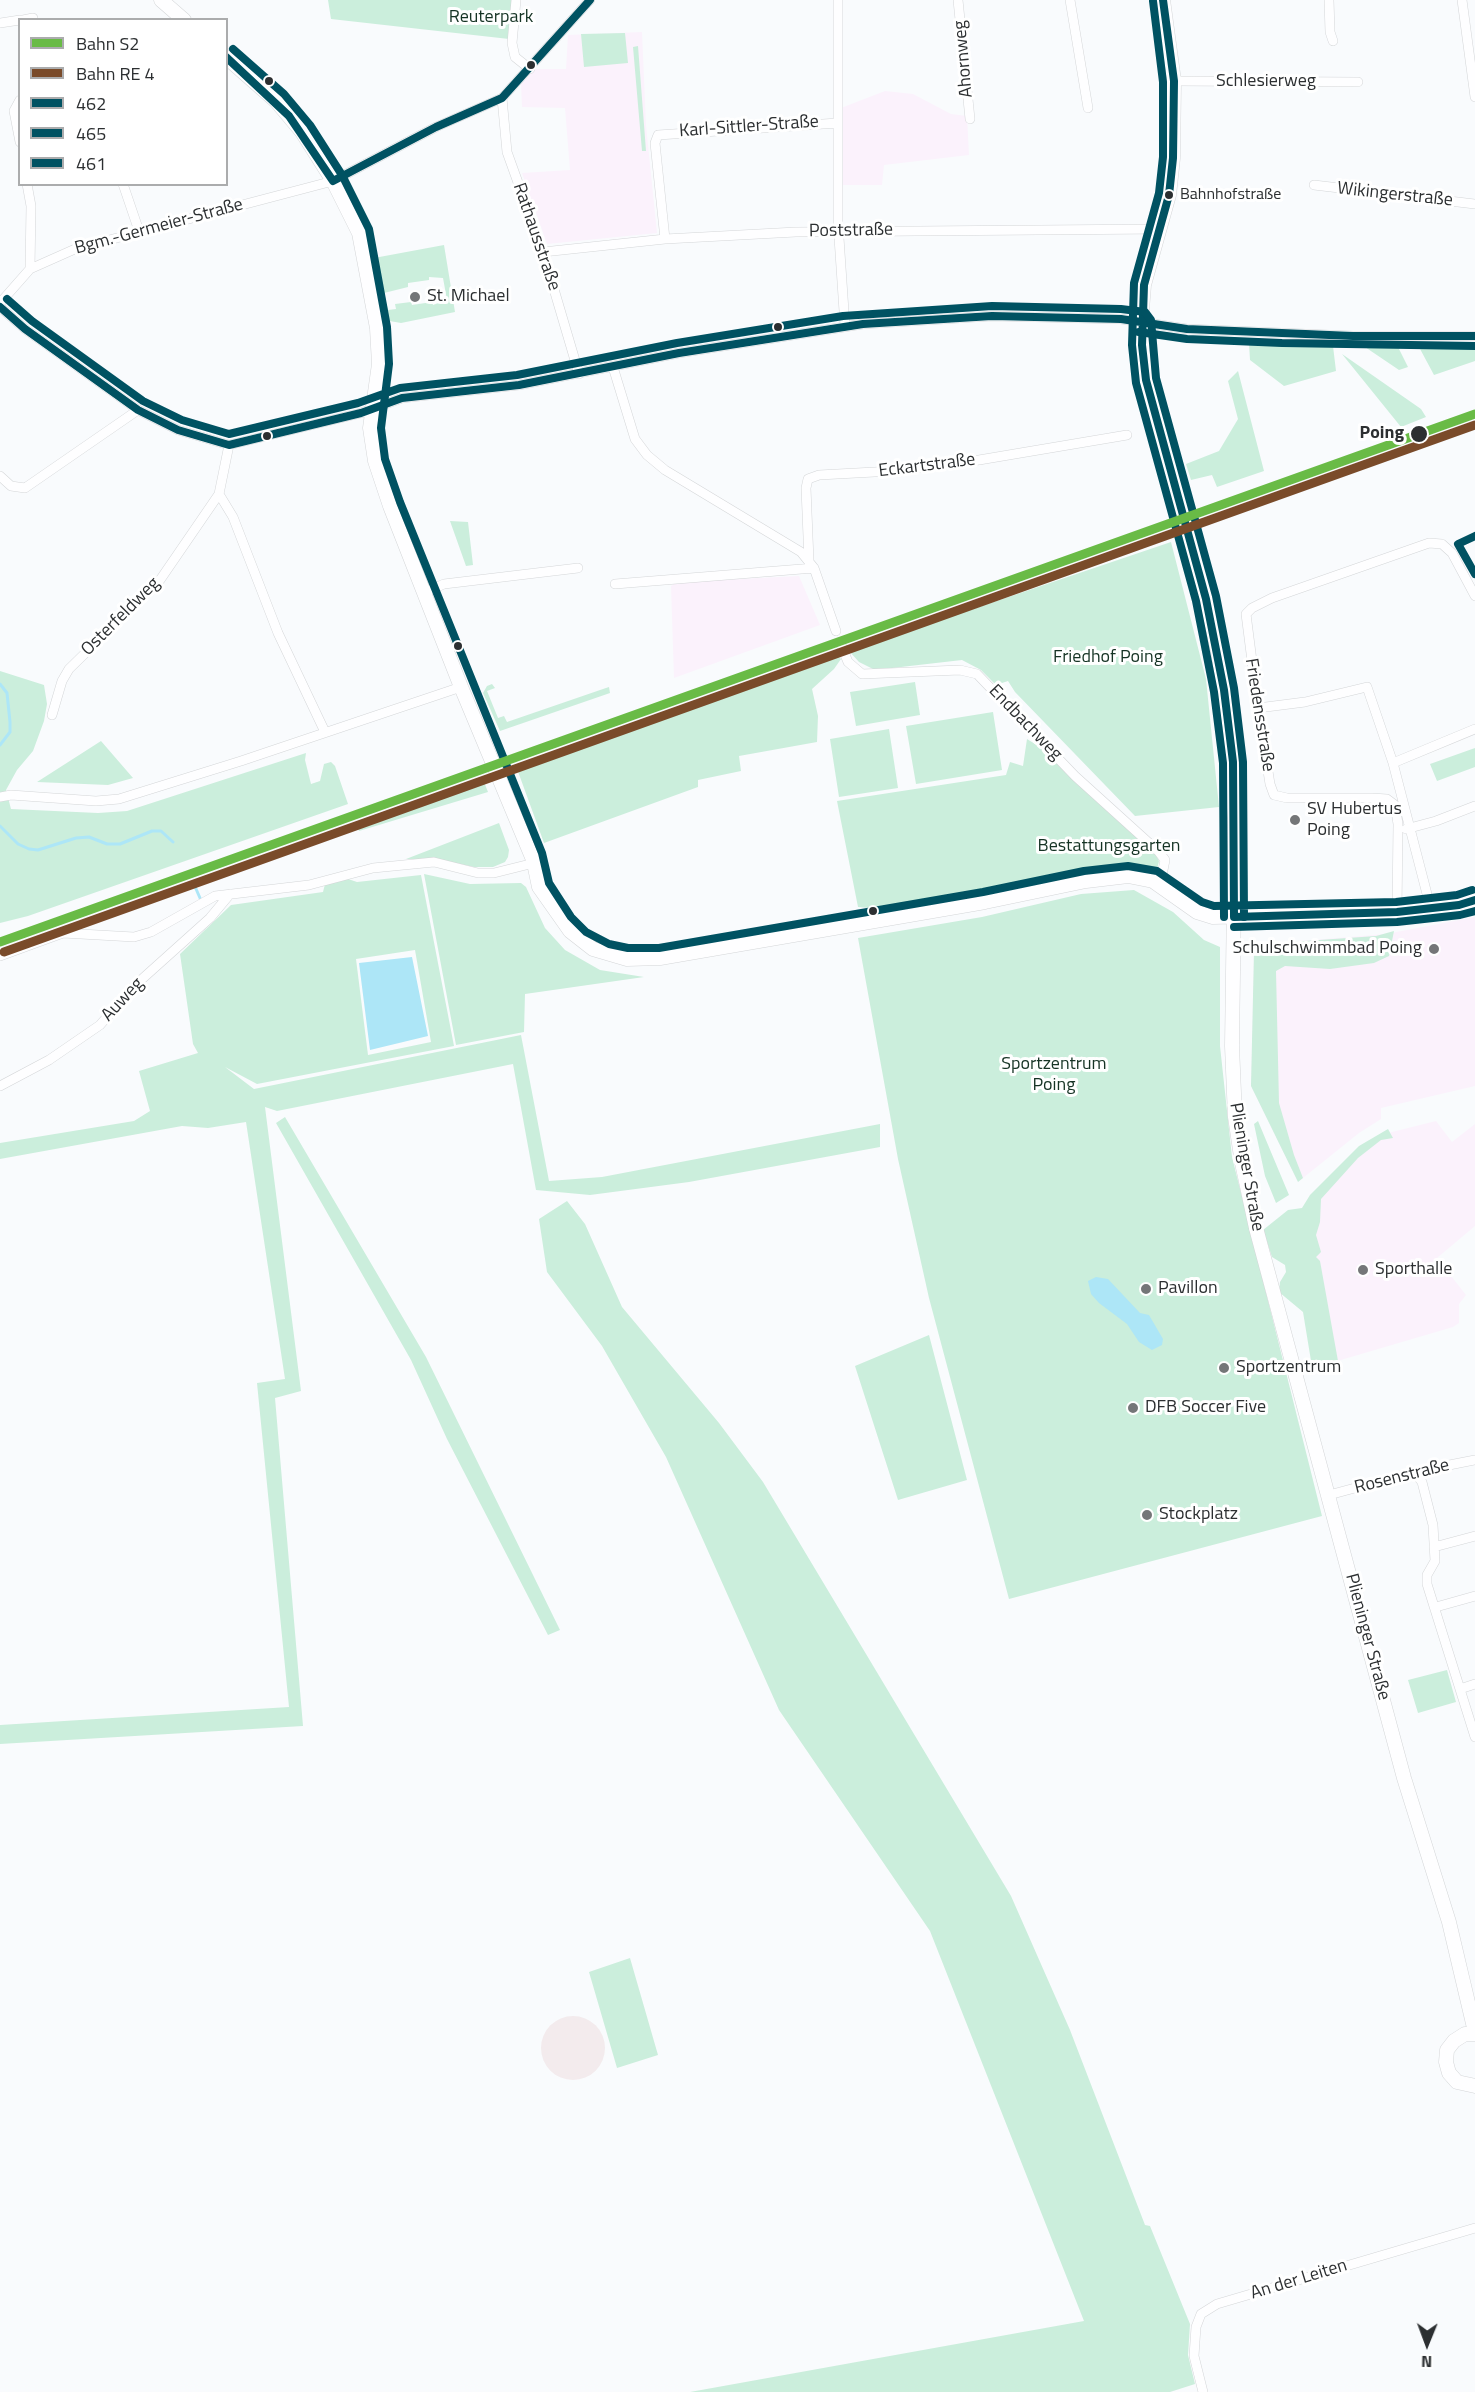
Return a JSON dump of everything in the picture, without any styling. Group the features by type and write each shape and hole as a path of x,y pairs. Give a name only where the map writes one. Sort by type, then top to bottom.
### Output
{"street":[{"path":"161,0 182,18"},
{"path":"516,0 512,43 515,57 530,69"},
{"path":"502,98 590,0"},
{"path":"838,0 839,231 845,326"},
{"name":"Ahornweg","path":"958,0 970,118"},
{"path":"1070,0 1088,108"},
{"name":"Plieninger Straße","path":"1163,0 1174,81 1173,158 1160,229 1144,285 1141,322 1146,380 1206,599 1224,690 1233,762 1233,1098 1242,1163 1256,1228 1404,1778 1446,1912 1475,2033 1456,2039"},
{"path":"1329,0 1330,32 1333,41"},
{"path":"1462,0 1475,97"},
{"path":"0,23 18,20"},
{"path":"228,59 289,116 333,181 359,232 367,266 379,364 370,428 375,461 390,506 461,687 534,863 539,887 570,931 592,949 627,959 642,960 985,902 1086,881 1128,876 1140,877 1160,885 1205,915 1234,917 1397,912 1460,905 1475,900"},
{"name":"Schlesierweg","path":"1174,81 1358,82"},
{"name":"Bgm.-Germeier-Straße","path":"0,304 30,269 75,249 333,181 436,127 502,98"},
{"name":"Rathausstraße","path":"502,98 507,152 543,252 579,374"},
{"path":"18,104 14,111 18,132"},
{"name":"Karl-Sittler-Straße","path":"665,239 655,143 658,135 838,123"},
{"name":"Wikingerstraße","path":"1314,185 1475,204"},
{"path":"27,186 31,206 30,269"},
{"path":"124,186 139,231"},
{"name":"Poststraße","path":"543,252 665,239 839,231 1160,229"},
{"path":"0,304 25,329 138,410 165,425 230,445 361,413 373,406 402,398 509,387 679,353 845,326 992,316 1121,319 1187,329 1282,333 1475,336"},
{"path":"613,367 635,439 647,455 665,470 801,552 812,565 836,631"},
{"path":"0,476 11,486 25,488 138,410"},
{"name":"Eckartstraße","path":"812,565 806,488 808,479 819,475 893,471 1127,435"},
{"path":"230,445 219,494 232,517 278,633 325,732"},
{"name":"Osterfeldweg","path":"52,715 62,681 69,669 160,580 219,494"},
{"name":"Friedensstraße","path":"1397,912 1398,830 1395,805 1387,799 1287,798 1275,795 1270,784 1246,614 1252,608 1417,546 1442,544 1452,553 1475,597"},
{"path":"615,584 812,565"},
{"path":"425,592 444,584 578,568"},
{"name":"Endbachweg","path":"841,645 849,662 862,674 960,670 977,674 1075,776 1159,852 1165,860 1160,885"},
{"path":"0,797 10,795 96,801 119,799 461,687"},
{"path":"1258,708 1305,702 1367,687 1393,763 1427,894"},
{"path":"1393,763 1475,729"},
{"path":"1398,830 1411,828 1475,806"},
{"path":"0,956 63,933 134,938 151,932 215,896 309,885 351,872 415,862 434,862 478,873 494,873 534,863"},
{"name":"Auweg","path":"0,1086 49,1060 100,1025 132,988 210,918 230,894"},
{"name":"Rosenstraße","path":"1329,1495 1414,1472 1475,1460"},
{"path":"1414,1472 1422,1482 1433,1525 1435,1561 1427,1575 1427,1584 1475,1737"},
{"path":"1434,1547 1475,1536"},
{"path":"1436,1607 1475,1596"},
{"path":"1460,1689 1475,1684"},
{"name":"Plieninger Straße","path":"1466,1995 1456,2039 1447,2050 1447,2067 1457,2082 1474,2088"},
{"name":"An der Leiten","path":"1203,2392 1194,2356 1196,2327 1201,2314 1217,2304 1475,2228"}],"shaded area":[{"path":"642,32 646,125 657,233 547,244 522,173 570,170 565,108 522,107 521,84 535,69 566,69 568,35"},
{"path":"885,91 913,94 951,114 967,116 969,155 884,165 882,185 839,185 841,108"},
{"path":"799,576 820,625 674,678 671,586 677,582"},
{"path":"1475,917 1475,1086 1381,1108 1381,1119 1359,1133 1298,1182 1251,1086 1254,951 1262,944 1386,934"},
{"path":"1436,1121 1452,1142 1475,1124 1475,1226 1437,1258 1466,1295 1459,1304 1459,1323 1453,1327 1317,1367 1309,1321 1319,1190 1388,1133"},
{"path":"573,2016 591,2022 599,2030 605,2048 599,2066 591,2074 573,2080 555,2074 547,2066 541,2048 547,2030 555,2022"}],"green space":[{"name":"Reuterpark","path":"328,0 512,0 509,39 331,19"},
{"path":"625,33 628,63 584,67 581,34"},
{"path":"638,46 646,151 642,151 633,47"},
{"path":"444,245 455,312 401,323 384,320 374,258","holes":["429,277 443,278 447,300 433,305 432,302 412,305 411,302 395,304 396,309 388,310 384,293 408,287 408,283 429,280"]},
{"path":"1249,343 1333,346 1336,371 1284,386 1250,360"},
{"path":"1475,346 1475,361 1434,375 1419,347"},
{"path":"1365,347 1398,347 1408,367 1399,370"},
{"path":"1342,354 1421,409 1426,417 1401,427"},
{"path":"1238,371 1264,471 1217,487 1212,475 1191,480 1186,464 1219,451 1238,419 1228,381"},
{"path":"450,521 468,522 473,565 466,566"},
{"name":"Friedhof Poing","path":"1171,542 1206,679 1219,807 1135,816 1015,692 1008,681 996,685 981,670 962,660 875,670 859,662 849,651"},
{"path":"835,653 841,659 834,669 812,689 818,716 817,742 739,756 741,771 698,780 698,787 544,843 516,766"},
{"path":"0,671 44,685 47,704 44,721 33,751 17,770 6,790 11,809 98,813 127,811 306,753 305,760 311,784 320,781 324,764 331,762 335,766 348,804 28,916 0,923"},
{"path":"915,682 920,715 856,726 850,692"},
{"path":"492,684 495,688 487,691 498,718 504,716 507,722 609,687 610,693 500,731 483,693 487,686"},
{"path":"993,712 1002,770 916,784 906,726"},
{"path":"889,729 898,788 839,797 830,739"},
{"name":"Bestattungsgarten","path":"1027,739 1043,749 1155,853 1159,861 1157,870 1152,873 1128,871 881,909 858,907 837,801 1006,775 1010,762 1023,766"},
{"path":"101,741 133,778 108,785 37,782"},
{"path":"1475,748 1475,767 1437,781 1430,764"},
{"path":"482,777 488,792 359,831 355,822"},
{"path":"499,823 509,850 505,862 493,867 474,867 436,859 406,859"},
{"path":"424,874 470,884 521,883 526,887 545,928 565,950 600,970 644,977 525,994 524,1032 456,1045"},
{"path":"421,875 454,1046 257,1084 225,1067 254,1089 521,1035 549,1181 602,1177 880,1124 880,1147 689,1182 590,1195 536,1190 513,1064 277,1111 265,1107 301,1391 275,1398 303,1726 0,1744 0,1725 289,1707 257,1383 285,1379 246,1122 208,1128 182,1126 0,1159 0,1143 134,1121 150,1111 139,1071 198,1053 193,1044 180,954 231,905 323,892 325,884 348,879 357,882","holes":["415,950 431,1042 368,1055 356,959"]},
{"name":"Sportzentrum Poing","path":"1134,890 1173,912 1204,940 1220,947 1220,1046 1232,1157 1322,1516 1009,1599 929,1298 898,1159 858,938 982,917 1081,894"},
{"path":"1394,931 1389,956 1374,963 1330,969 1285,966 1276,971 1279,1103 1303,1178 1298,1182 1251,1086 1254,951 1262,944 1376,936"},
{"path":"285,1117 426,1357 560,1630 548,1635 447,1439 411,1360 276,1123"},
{"path":"1258,1121 1289,1195 1276,1203 1265,1176 1254,1124"},
{"path":"1388,1129 1393,1138 1381,1140 1358,1158 1321,1199 1320,1222 1316,1235 1321,1252 1316,1257 1320,1261 1338,1361 1312,1367 1303,1312 1279,1292 1280,1282 1286,1272 1285,1265 1272,1257 1263,1230 1288,1210 1302,1208 1310,1195 1359,1146"},
{"path":"567,1201 585,1224 622,1307 719,1423 763,1482 1011,1896 1070,2030 1145,2225 1150,2226 1190,2324 1188,2355 1195,2384 1170,2392 690,2392 1084,2321 930,1931 779,1710 666,1457 602,1346 547,1272 539,1219"},
{"path":"929,1335 967,1480 898,1500 855,1366"},
{"path":"1447,1670 1456,1702 1418,1713 1408,1680"},
{"path":"630,1958 658,2055 617,2068 589,1972"}],"water":[{"path":"412,957 428,1036 370,1050 359,963"},
{"path":"1096,1277 1108,1279 1140,1313 1149,1315 1163,1339 1162,1345 1152,1350 1139,1342 1127,1324 1099,1303 1091,1294 1088,1281"}],"waterway":[{"path":"0,684 7,693 10,722 10,732 0,745"},
{"path":"0,826 18,844 38,850 76,838 89,837 107,844 120,844 152,831 161,831 173,842"},
{"path":"193,882 200,898"}],"rail line":[{"name":"S2","path":"0,942 1475,414"}],"transit line":[{"name":"462","path":"333,181 436,127 502,98 590,0"},
{"name":"462","path":"1163,0 1174,81 1173,158 1169,195 1144,285 1142,345 1146,380 1206,599 1224,690 1233,762 1234,917 1397,912 1459,905 1475,900"},
{"name":"465","path":"1153,1 1163,82 1163,157 1159,193 1134,283 1132,345 1136,383 1196,601 1214,692 1223,763 1224,917"},
{"name":"461","path":"233,49 284,94 310,125 342,175 369,229 387,327 389,364 381,428 385,459 400,502 542,853 549,883 571,917 586,932 609,944 628,948 659,948 983,892 1084,871 1128,866 1157,871 1202,902 1214,906 1396,902 1457,895 1472,890"},
{"name":"462","path":"228,59 289,116 333,181"},
{"name":"461","path":"7,299 32,321 143,401 182,420 229,434 358,403 400,388 517,375 677,343 843,316 992,306 1121,309 1145,312 1151,320 1156,378 1216,596 1234,688 1243,762 1244,917"},
{"name":"462","path":"0,307 25,329 138,410 178,430 229,445 361,413 402,398 519,385 679,353 863,324 992,316 1121,319 1187,329 1353,336 1475,336"},
{"name":"465","path":"1139,332 1187,339 1282,343 1475,346"},
{"path":"4,952 1475,425"},
{"name":"461","path":"1475,536 1458,544 1475,574"},
{"name":"465","path":"1234,927 1397,922 1460,915 1475,911"}],"place":[{"name":"Bahnhofstraße","path":"1169,195"},
{"name":"St. Michael","path":"415,297"},
{"name":"Poing","path":"1419,434"},
{"name":"SV Hubertus Poing","path":"1295,820"},
{"name":"Schulschwimmbad Poing","path":"1434,949"},
{"name":"Sporthalle","path":"1363,1270"},
{"name":"Pavillon","path":"1146,1289"},
{"name":"Sportzentrum","path":"1224,1368"},
{"name":"DFB Soccer Five","path":"1133,1408"},
{"name":"Stockplatz","path":"1147,1515"}]}
